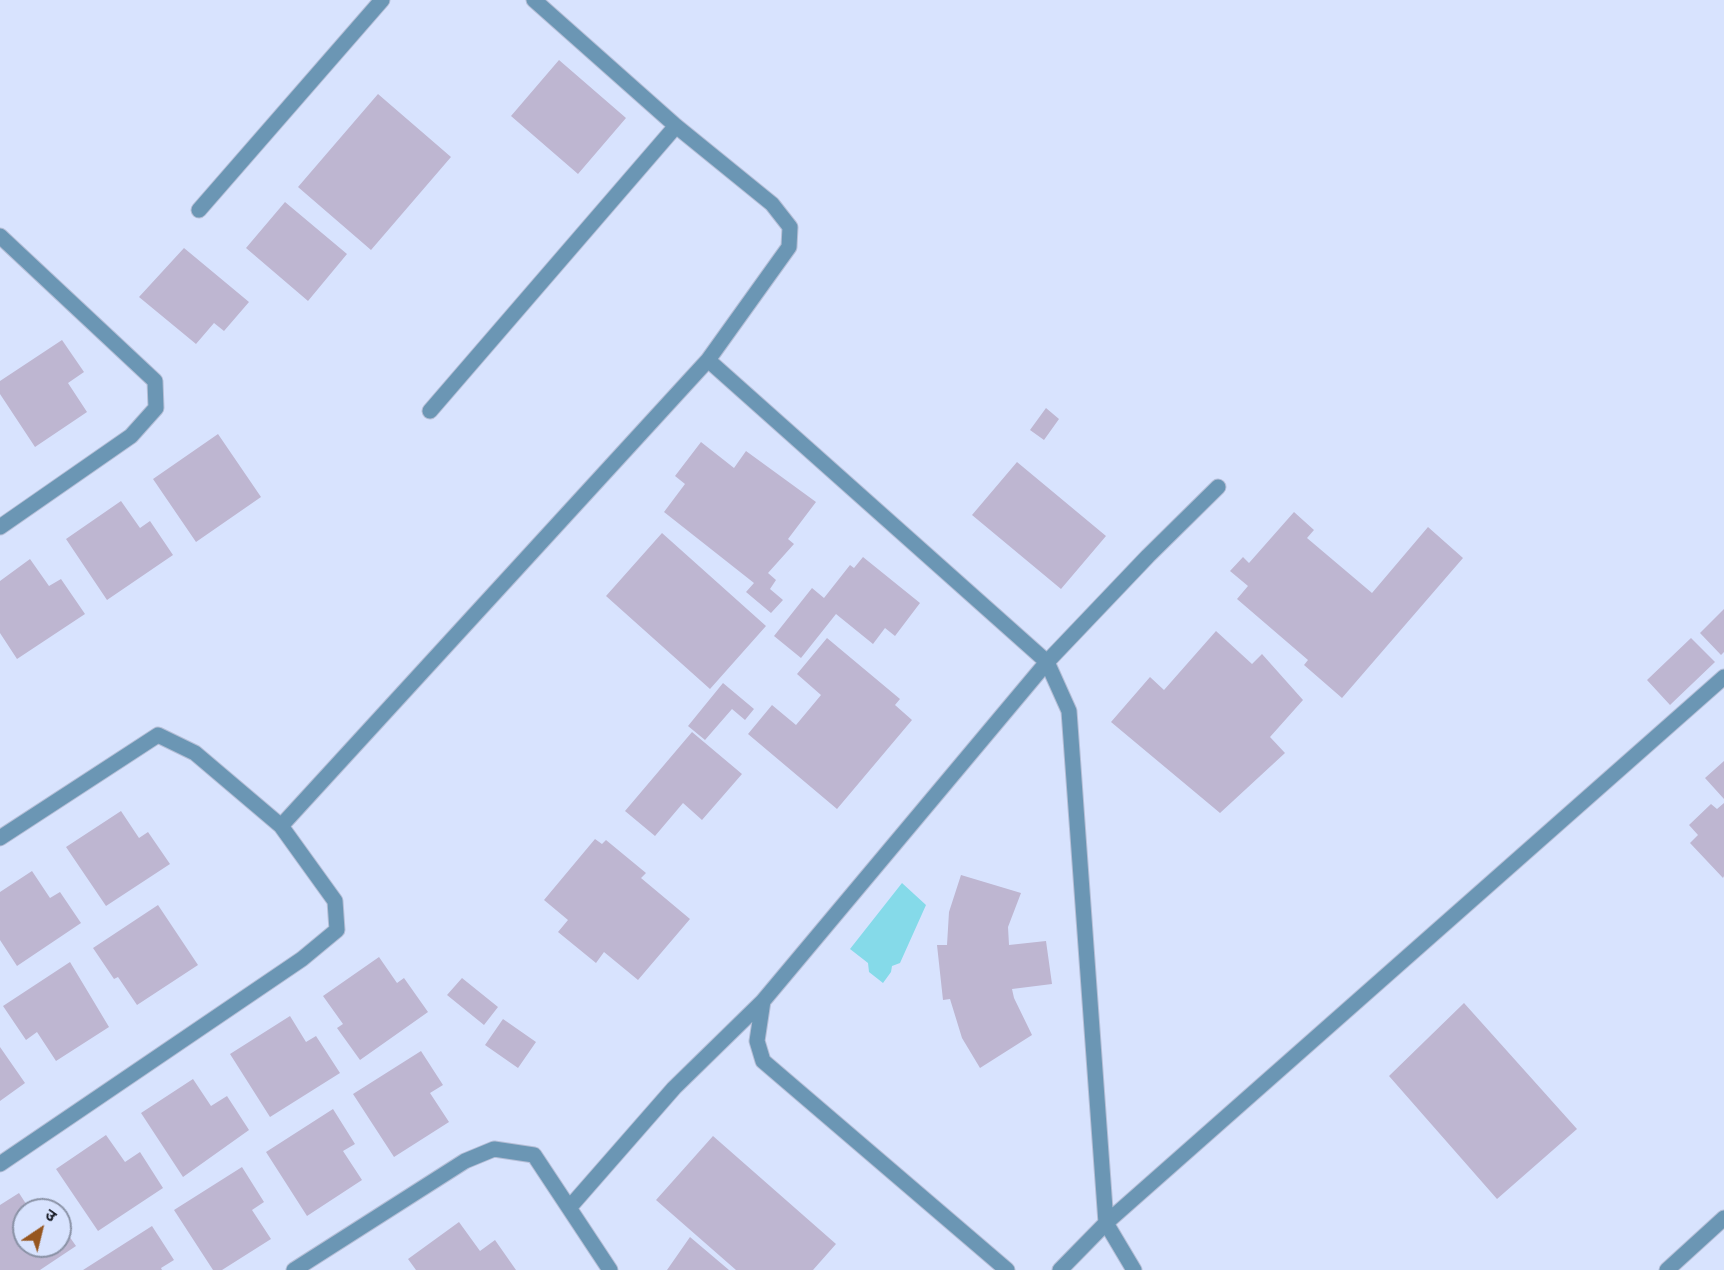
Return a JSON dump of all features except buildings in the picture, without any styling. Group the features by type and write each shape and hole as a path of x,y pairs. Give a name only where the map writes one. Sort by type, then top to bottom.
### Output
{"street":[{"path":"199,210 382,0"},
{"path":"280,826 708,360 789,247 790,227 772,204 676,126 534,0"},
{"path":"430,411 676,126"},
{"path":"0,236 155,381 156,408 131,436 0,527"},
{"path":"708,360 1047,662 1069,711 1106,1223 1134,1270"},
{"path":"569,1208 674,1088 763,1001 1047,662 1148,556 1218,487"},
{"path":"1060,1270 1106,1223 1724,677"},
{"path":"0,838 158,735 195,753 280,826 335,902 337,930 302,959 0,1164"},
{"path":"763,1001 757,1041 763,1061 1007,1270"},
{"path":"294,1270 465,1161 494,1149 534,1155 610,1270"},
{"path":"1667,1270 1724,1218"}],"shaded area":[{"path":"902,883 926,905 900,963 892,966 891,972 883,983 869,972 868,963 850,949"}]}
